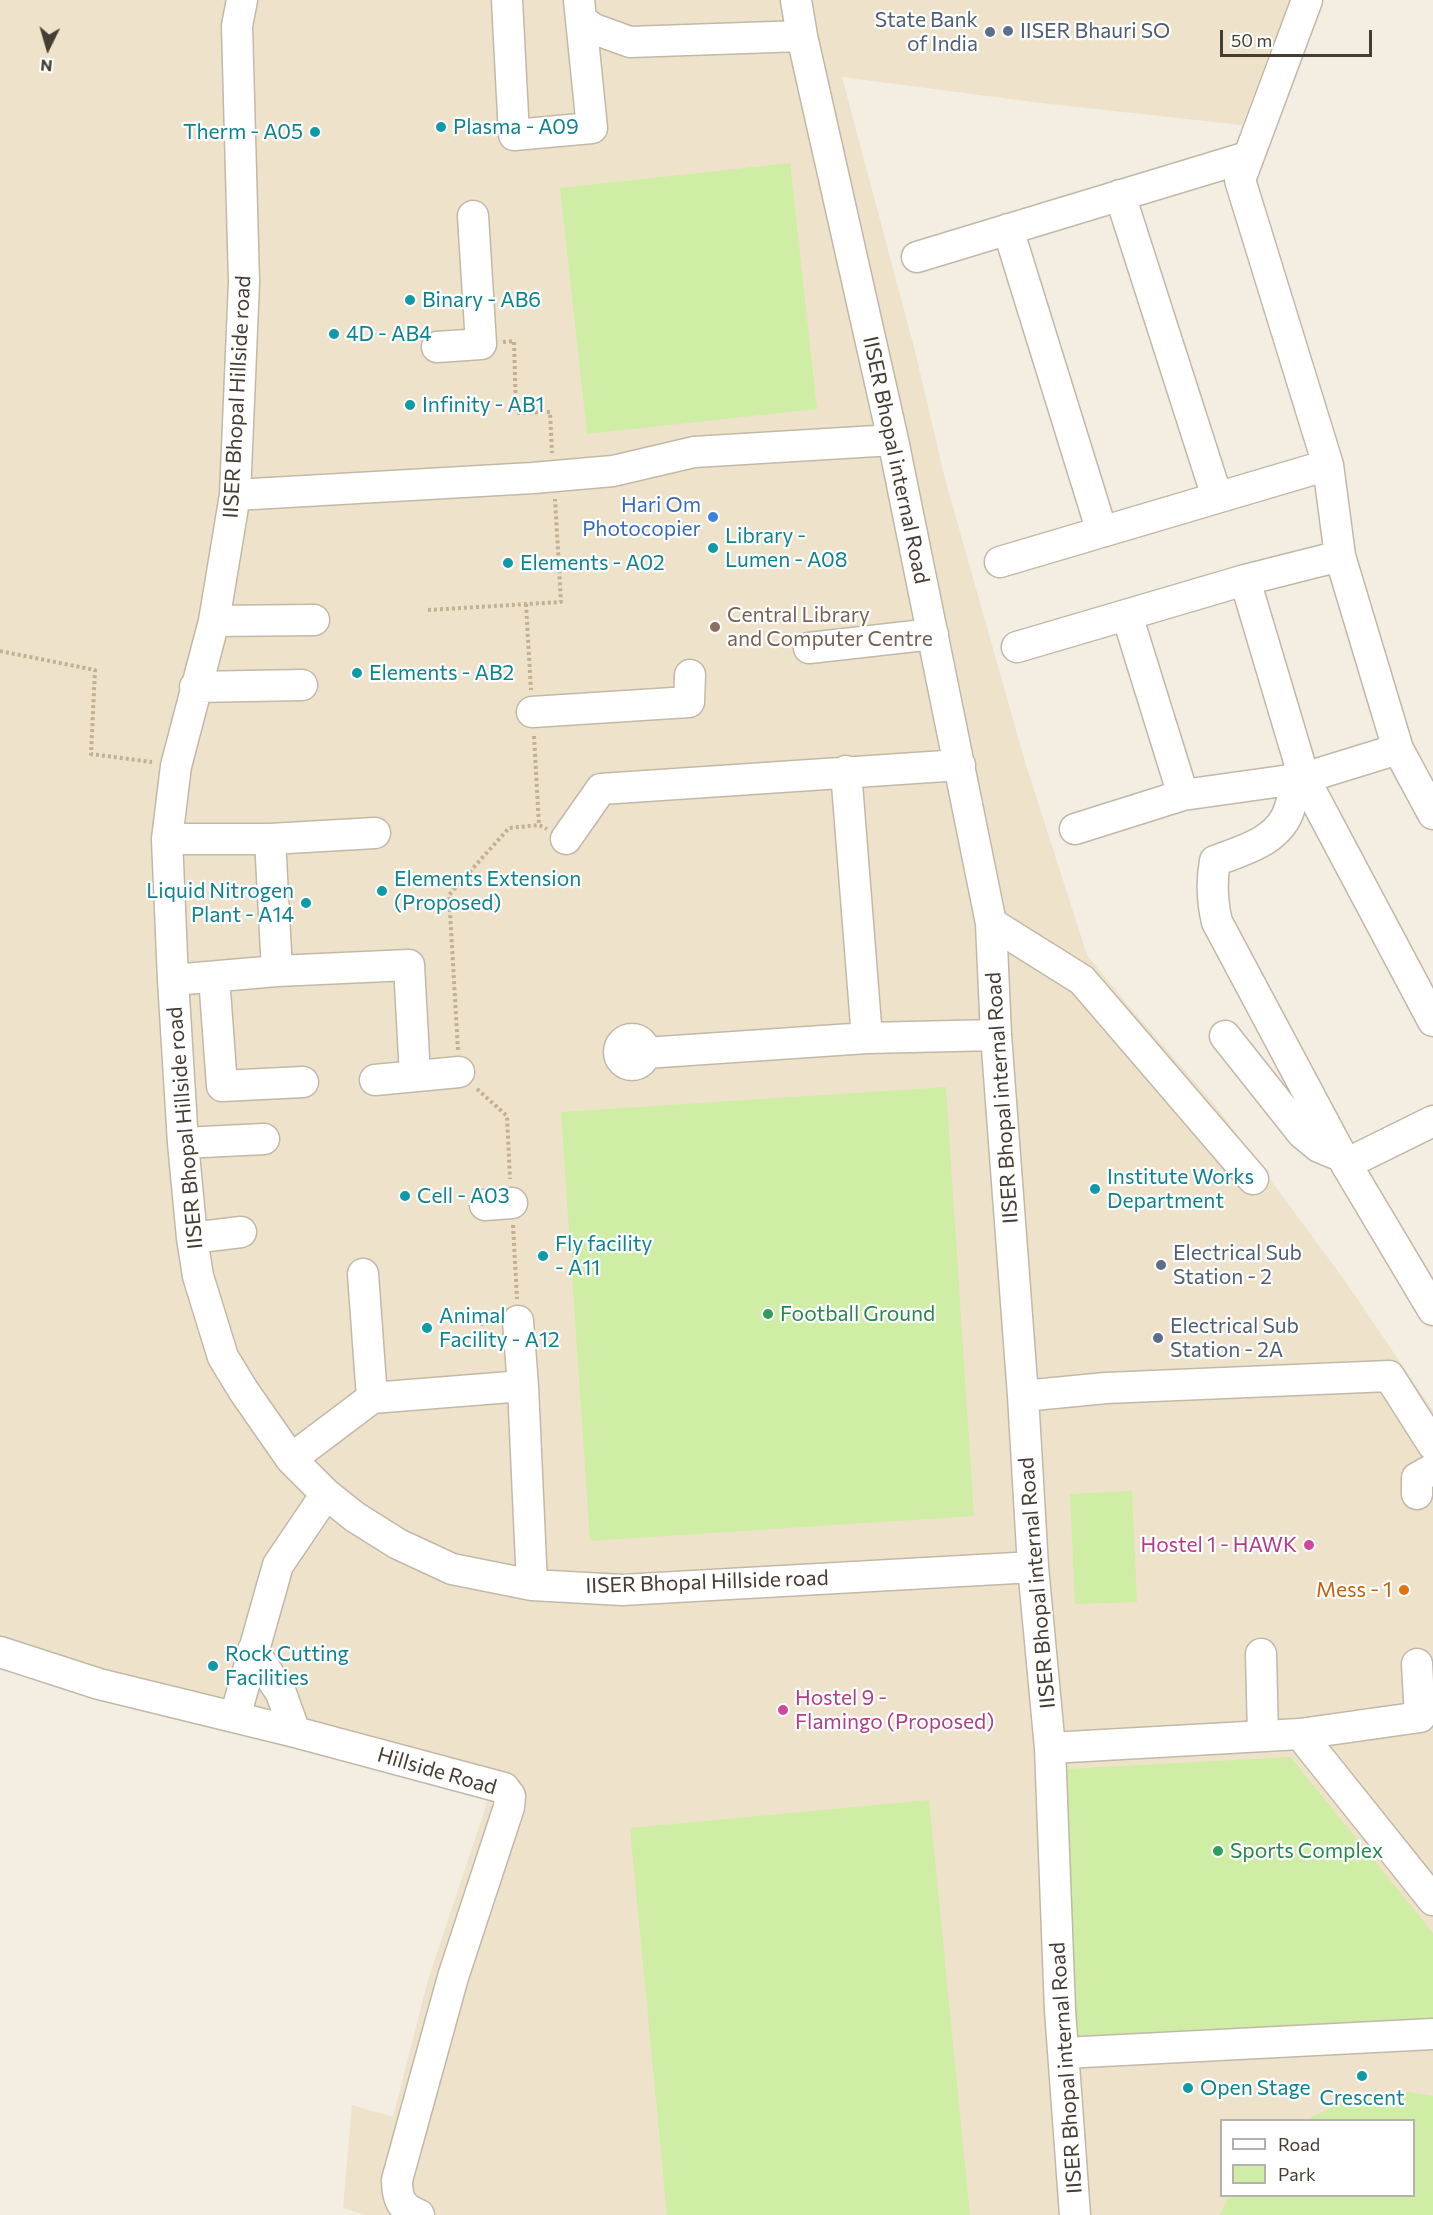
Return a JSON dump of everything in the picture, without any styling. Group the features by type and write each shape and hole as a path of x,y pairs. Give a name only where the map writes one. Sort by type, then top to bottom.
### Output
{"street":[{"name":"IISER Bhopal Hillside road","path":"242,0 237,26 244,282 235,495 214,621 176,766 167,839 183,1143 192,1238 198,1276 223,1358 291,1459 326,1494 398,1544 452,1569 532,1585 622,1590 1033,1567"},
{"path":"507,0 514,135 592,128 580,10"},
{"name":"IISER Bhopal internal Road","path":"796,0 802,36 893,440 991,923 996,1035 1023,1396 1033,1567 1050,1748 1060,2010 1075,2215"},
{"path":"1307,0 1240,180 1328,465 1340,555 1398,749 1433,814"},
{"path":"580,10 594,29 630,42 802,36"},
{"path":"917,256 1247,157"},
{"path":"1120,195 1217,497"},
{"path":"437,347 482,344 484,281 473,216"},
{"path":"1008,229 1102,532"},
{"path":"235,495 613,471 694,452 893,440"},
{"path":"1000,562 1328,465"},
{"path":"1017,647 1245,580 1340,555"},
{"path":"1245,580 1300,779 1433,1021"},
{"path":"1127,615 1183,795"},
{"path":"214,621 314,620"},
{"path":"809,648 933,634"},
{"path":"532,712 689,702 690,675"},
{"path":"195,687 302,685"},
{"path":"1075,829 1183,795 1300,779 1398,749"},
{"path":"566,839 601,789 960,765"},
{"path":"846,771 867,1038"},
{"path":"1300,779 1290,810 1274,833 1262,842 1215,861 1211,883 1212,902 1217,922 1344,1161 1422,1266 1433,1310"},
{"path":"167,839 270,839 375,833"},
{"path":"270,839 277,971"},
{"path":"991,923 1082,980 1253,1179"},
{"path":"173,980 277,971 409,966 415,1076"},
{"path":"214,977 222,1086 303,1082"},
{"path":"645,1053 867,1038 996,1035"},
{"path":"1225,1036 1302,1133 1319,1147 1344,1161"},
{"path":"375,1080 459,1072"},
{"path":"1344,1161 1433,1121"},
{"path":"183,1143 264,1139"},
{"path":"192,1238 241,1232"},
{"path":"363,1274 372,1398"},
{"path":"518,1321 532,1585"},
{"path":"1023,1396 1106,1388 1389,1376 1433,1445"},
{"path":"291,1459 372,1398 523,1386"},
{"path":"1417,1494 1417,1478 1433,1469"},
{"path":"235,1717 278,1565 326,1494"},
{"path":"253,1650 281,1693 295,1732"},
{"name":"Hillside Road","path":"0,1652 99,1684 295,1732 504,1788 510,1796 509,1808 453,1977 397,2180 401,2202 409,2211 419,2215"},
{"path":"1261,1654 1263,1736"},
{"path":"1050,1748 1300,1734 1420,1717 1417,1664"},
{"path":"1300,1734 1433,1900"},
{"path":"1064,2053 1433,2034"}],"path":[{"path":"0,651 95,670 91,754 176,766"},
{"path":"480,1324 518,1321 498,1204 507,1116 459,1072 449,895 509,828 539,825"}],"shaded area":[{"path":"0,0 1290,0 1242,125 1041,103 842,77 915,351 945,479 1026,765 1087,955 1219,1110 1348,1285 1433,1411 1433,2215 366,2215 343,2208 352,2105 393,2117 428,1980 488,1800 0,1666"}],"green space":[{"path":"790,163 817,409 587,434 560,188"},
{"name":"Football Ground","path":"946,1087 974,1516 590,1541 561,1112"},
{"path":"1132,1491 1137,1602 1075,1604 1070,1494"},
{"name":"Sports Complex","path":"1290,1757 1433,1933 1433,2024 1077,2046 1066,1769"},
{"path":"929,1800 970,2215 667,2215 630,1828"},
{"path":"1409,2092 1433,2096 1433,2215 1220,2215 1229,2197 1415,2197 1415,2119 1308,2119 1343,2102"}],"place":[{"name":"IISER Bhauri SO","path":"1008,31"},
{"name":"State Bank of India","path":"990,32"},
{"name":"Plasma - A09","path":"441,127"},
{"name":"Therm - A05","path":"315,132"},
{"name":"Binary - AB6","path":"410,300"},
{"name":"4D - AB4","path":"334,334"},
{"name":"Infinity - AB1","path":"410,405"},
{"name":"Hari Om Photocopier","path":"713,517"},
{"name":"Library - Lumen - A08","path":"713,548"},
{"name":"Elements - A02","path":"508,563"},
{"name":"Central Library and Computer Centre","path":"715,627"},
{"name":"Elements - AB2","path":"357,673"},
{"name":"Elements Extension (Proposed)","path":"382,891"},
{"name":"Liquid Nitrogen Plant - A14","path":"306,903"},
{"name":"Institute Works Department","path":"1095,1189"},
{"name":"Cell - A03","path":"405,1196"},
{"name":"Fly facility - A11","path":"543,1256"},
{"name":"Electrical Sub Station - 2","path":"1161,1265"},
{"name":"Football Ground","path":"768,1314"},
{"name":"Animal Facility - A12","path":"427,1328"},
{"name":"Electrical Sub Station - 2A","path":"1158,1338"},
{"name":"Hostel 1 - HAWK","path":"1309,1545"},
{"name":"Mess - 1","path":"1404,1590"},
{"name":"Rock Cutting Facilities","path":"213,1666"},
{"name":"Hostel 9 - Flamingo (Proposed)","path":"783,1710"},
{"name":"Sports Complex","path":"1218,1851"},
{"name":"Crescent","path":"1362,2076"},
{"name":"Open Stage","path":"1188,2088"}]}
